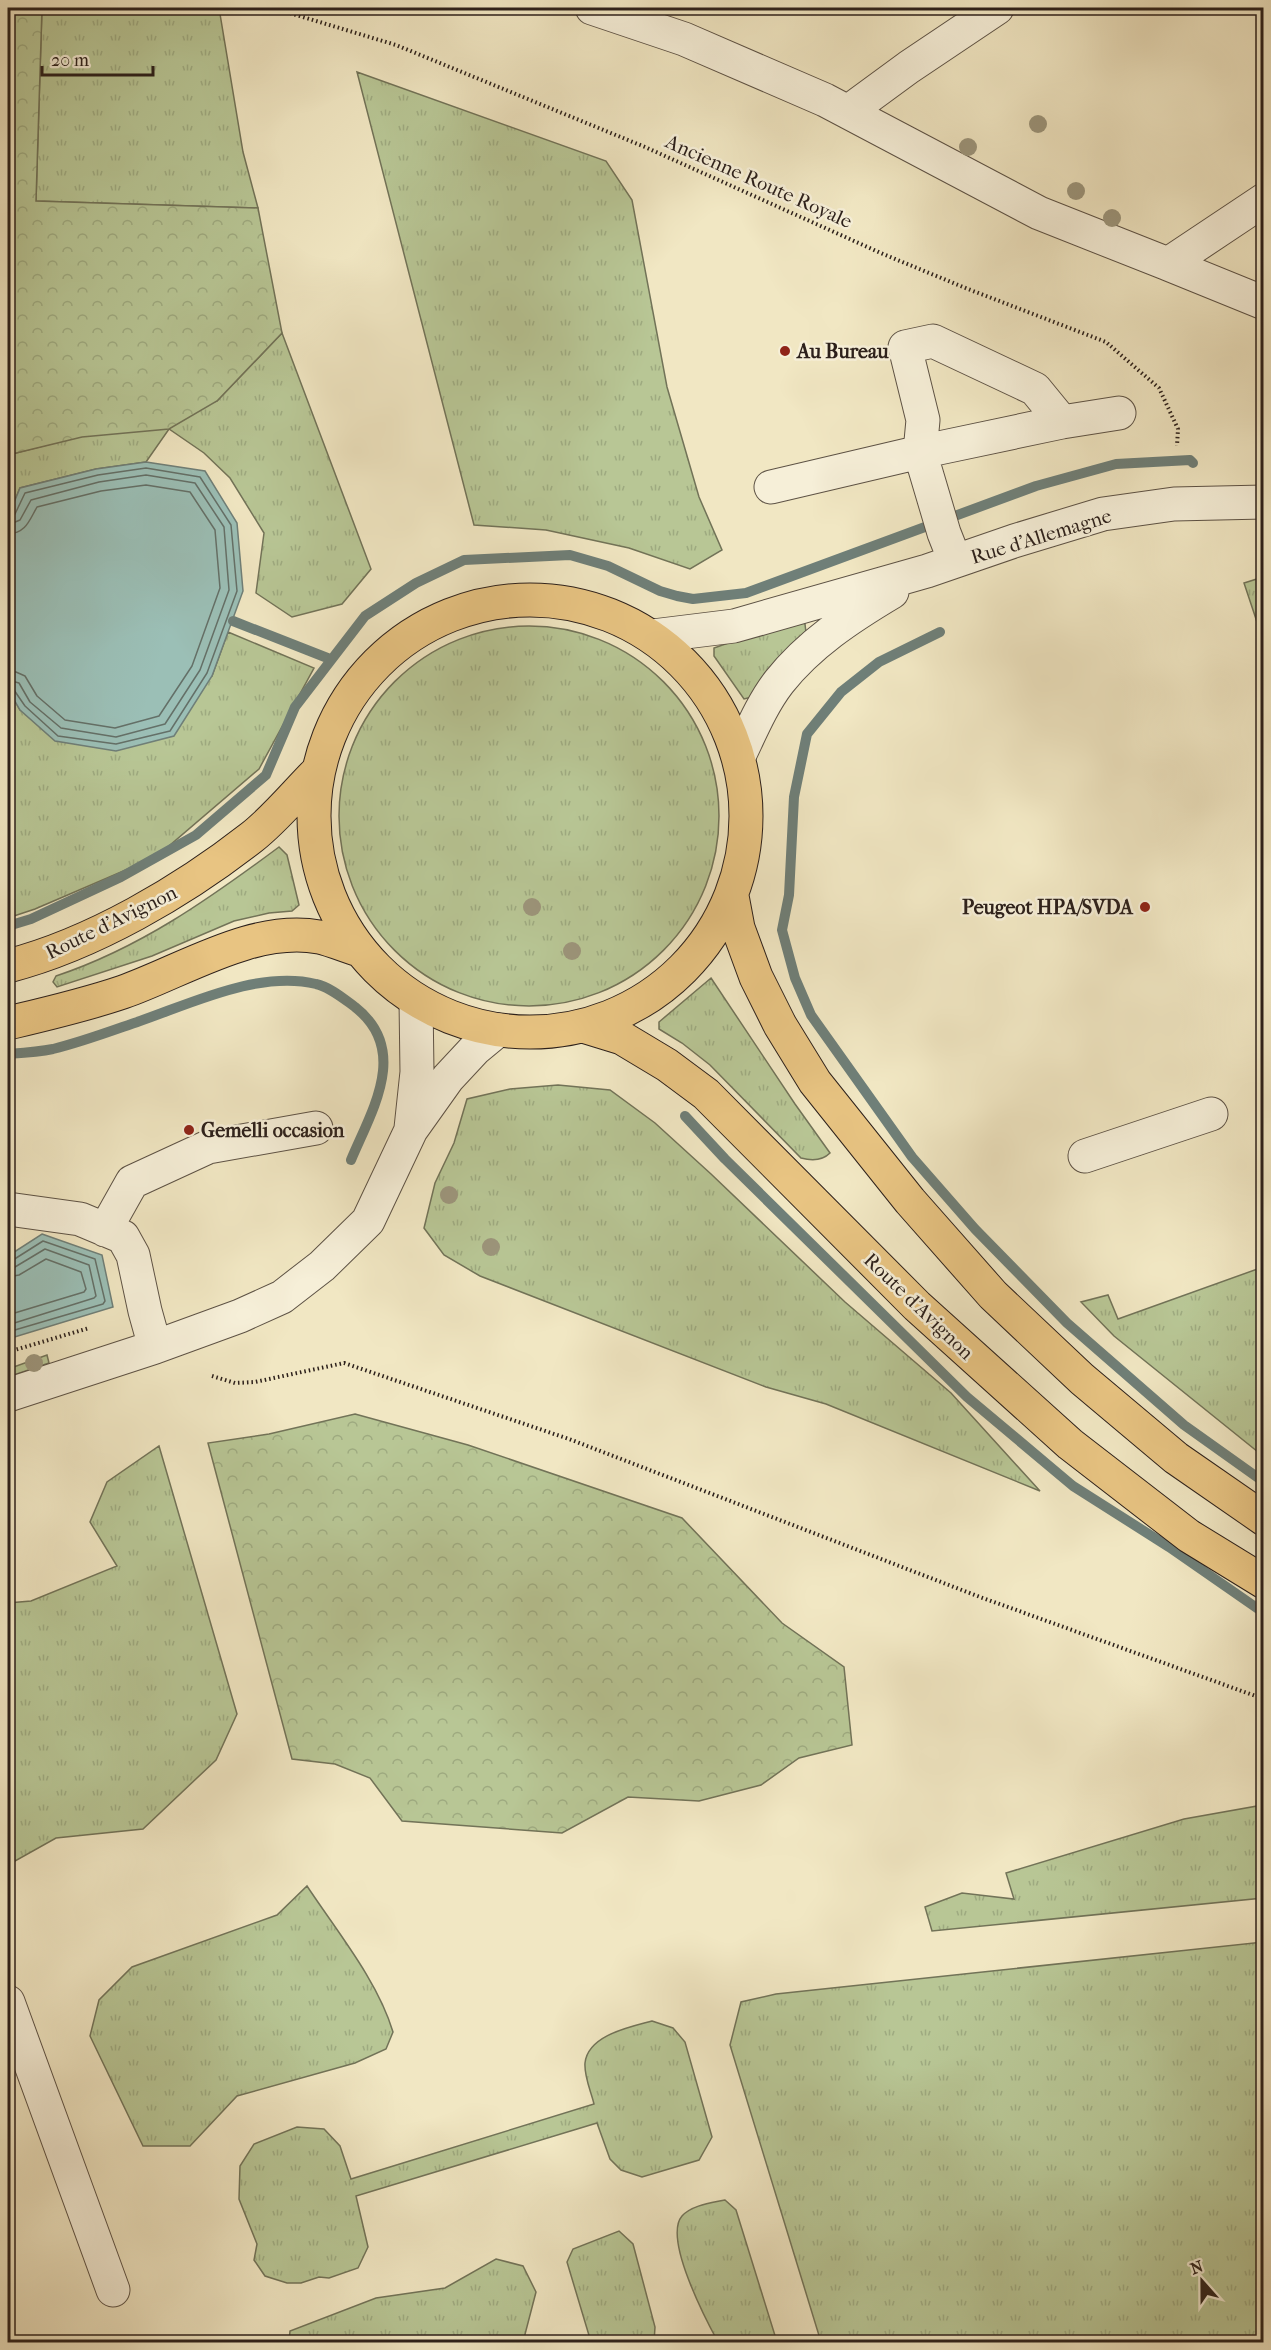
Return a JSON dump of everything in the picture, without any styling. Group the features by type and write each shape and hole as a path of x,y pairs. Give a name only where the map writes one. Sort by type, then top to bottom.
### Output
{"main road":[{"path":"553,600 605,612 653,636 682,660 706,688 726,721 739,756 746,791 747,826 742,862 732,896 708,941 673,979 631,1008 583,1026 540,1032 498,1030 455,1019 416,1001 385,978 359,950 334,910 318,866 312,819 316,772 334,722 363,677 401,641 448,615 500,601 553,600"},
{"name":"Route d'Avignon","path":"8,966 33,959 102,930 171,895 254,836 316,772"},
{"path":"732,896 738,928 756,977 780,1024 815,1082 910,1201 993,1295 1082,1379 1176,1458 1263,1519"},
{"path":"8,1023 56,1012 123,992 245,943 279,936 319,937 359,950"},
{"name":"Route d'Avignon","path":"583,1026 622,1038 667,1065 706,1094 917,1306 1070,1444 1189,1536 1263,1582"}],"street":[{"path":"592,8 684,39 849,111 1039,213 1263,303"},
{"path":"849,111 909,67 997,8"},
{"path":"1167,264 1263,200"},
{"path":"941,566 944,533 920,452 923,420 905,347 933,341 1035,389 1062,422"},
{"path":"771,487 920,452 1062,422 1119,413"},
{"name":"Rue d'Allemagne","path":"653,636 734,626 941,566 1102,514 1174,504 1263,502"},
{"name":"Rue d'Allemagne","path":"739,756 761,711 780,682 813,646 856,614 941,566"},
{"path":"411,1130 417,1072 416,1001"},
{"path":"8,1395 155,1347 240,1316 282,1297 322,1266 368,1221 411,1130 448,1078 475,1049 498,1030"},
{"path":"1085,1156 1210,1114"},
{"path":"105,1230 132,1182 208,1147 316,1128"},
{"path":"8,1209 80,1219 123,1237 133,1255 155,1347"},
{"path":"8,2002 113,2290"}],"path":[{"name":"Ancienne Route Royale","path":"273,8 417,54 645,147 968,289 1106,342 1159,388 1178,429 1177,446"},
{"path":"8,1352 93,1327"},
{"path":"212,1376 235,1383 255,1382 344,1363 569,1439 980,1597 1263,1699"}],"green space":[{"path":"8,8 42,8 36,201 258,208 282,333 217,401 169,429 82,437 8,455"},
{"path":"42,8 219,8 243,152 258,208 36,201"},
{"path":"357,72 606,161 632,200 667,387 699,497 722,550 690,569 629,548 546,530 474,525"},
{"path":"282,333 371,569 342,604 292,617 256,593 264,533 230,478 204,453 169,429 146,462 96,469 20,488 8,517 8,455 217,401"},
{"path":"1260,578 1263,586 1263,640 1244,583"},
{"path":"797,619 805,624 806,633 752,697 744,699 714,656 714,648"},
{"path":"529,626 566,630 602,641 634,658 663,682 687,711 704,743 715,779 719,816 715,853 704,889 687,921 663,950 634,974 602,991 566,1002 529,1006 492,1002 456,991 424,974 395,950 371,921 354,889 343,853 339,816 343,779 354,743 371,711 395,682 424,658 456,641 492,630"},
{"path":"228,632 314,668 259,769 156,857 35,909 8,918 8,689 20,710 212,676"},
{"path":"279,847 287,855 299,905 292,911 269,913 234,921 152,956 57,987 53,982 56,976 87,965 145,937 200,903"},
{"path":"711,978 830,1153 824,1158 809,1160 801,1158 710,1065 682,1043 659,1029 659,1022"},
{"path":"558,1085 610,1090 655,1123 845,1302 951,1393 1040,1491 826,1404 766,1387 480,1276 444,1255 424,1228 435,1183 454,1143 467,1099 510,1089"},
{"path":"1264,1267 1263,1456 1114,1336 1081,1302 1108,1295 1118,1319"},
{"path":"47,1355 49,1363 8,1377 8,1369"},
{"path":"355,1414 468,1445 682,1518 782,1623 844,1667 852,1745 799,1758 761,1785 699,1801 628,1797 562,1833 402,1821 370,1778 335,1764 292,1759 208,1443 269,1434"},
{"path":"159,1446 237,1714 216,1760 143,1829 56,1838 8,1865 8,1603 31,1601 117,1566 90,1522 107,1482"},
{"path":"1263,1805 1263,1898 932,1931 925,1907 962,1893 1014,1899 1006,1873 1184,1819"},
{"path":"307,1886 355,1956 377,1994 393,2032 386,2049 355,2063 237,2096 190,2146 143,2146 90,2036 99,2000 132,1967 277,1915"},
{"path":"1263,1942 1263,2342 821,2342 730,2045 741,2002 776,1994"},
{"path":"652,2021 673,2028 685,2042 712,2137 699,2160 642,2177 621,2170 610,2159 597,2123 356,2196 368,2247 358,2268 329,2278 319,2277 301,2283 287,2283 265,2276 254,2260 257,2244 239,2199 240,2166 254,2144 297,2127 324,2129 340,2146 351,2179 594,2104 586,2073 585,2063 588,2053 594,2045 611,2034"},
{"path":"725,2200 736,2210 777,2342 718,2342 688,2279 678,2242 678,2227 682,2216 696,2207"},
{"path":"619,2231 633,2244 655,2327 654,2342 591,2342 567,2262 573,2249"},
{"path":"496,2259 523,2266 536,2292 523,2342 289,2342 290,2331 376,2298 445,2288"}],"water":[{"path":"146,462 205,471 237,523 243,591 212,676 174,736 116,751 55,741 20,710 8,689 8,517 20,488 96,469"},
{"path":"42,1234 102,1255 113,1307 8,1339 8,1256"}],"waterway":[{"path":"8,926 31,919 121,877 196,835 266,775 295,707 365,616 416,583 464,560 570,555 608,566 660,591 677,596 693,599 746,593 1036,486 1116,464 1190,460 1193,463"},
{"path":"233,621 330,659"},
{"path":"940,632 879,662 841,692 807,734 794,797 789,895 782,930 795,978 811,1015 912,1157 975,1229 1067,1323 1184,1425 1264,1482"},
{"path":"8,1054 42,1051 64,1046 226,990 272,981 316,984 337,994 355,1007 371,1024 381,1042 382,1081 351,1160"},
{"path":"685,1116 725,1159 967,1397 1073,1486 1169,1547 1264,1613"}],"place":[{"name":"Au Bureau","path":"785,351"},
{"name":"Peugeot HPA/SVDA","path":"1145,907"},
{"name":"Gemelli occasion","path":"189,1130"}]}
